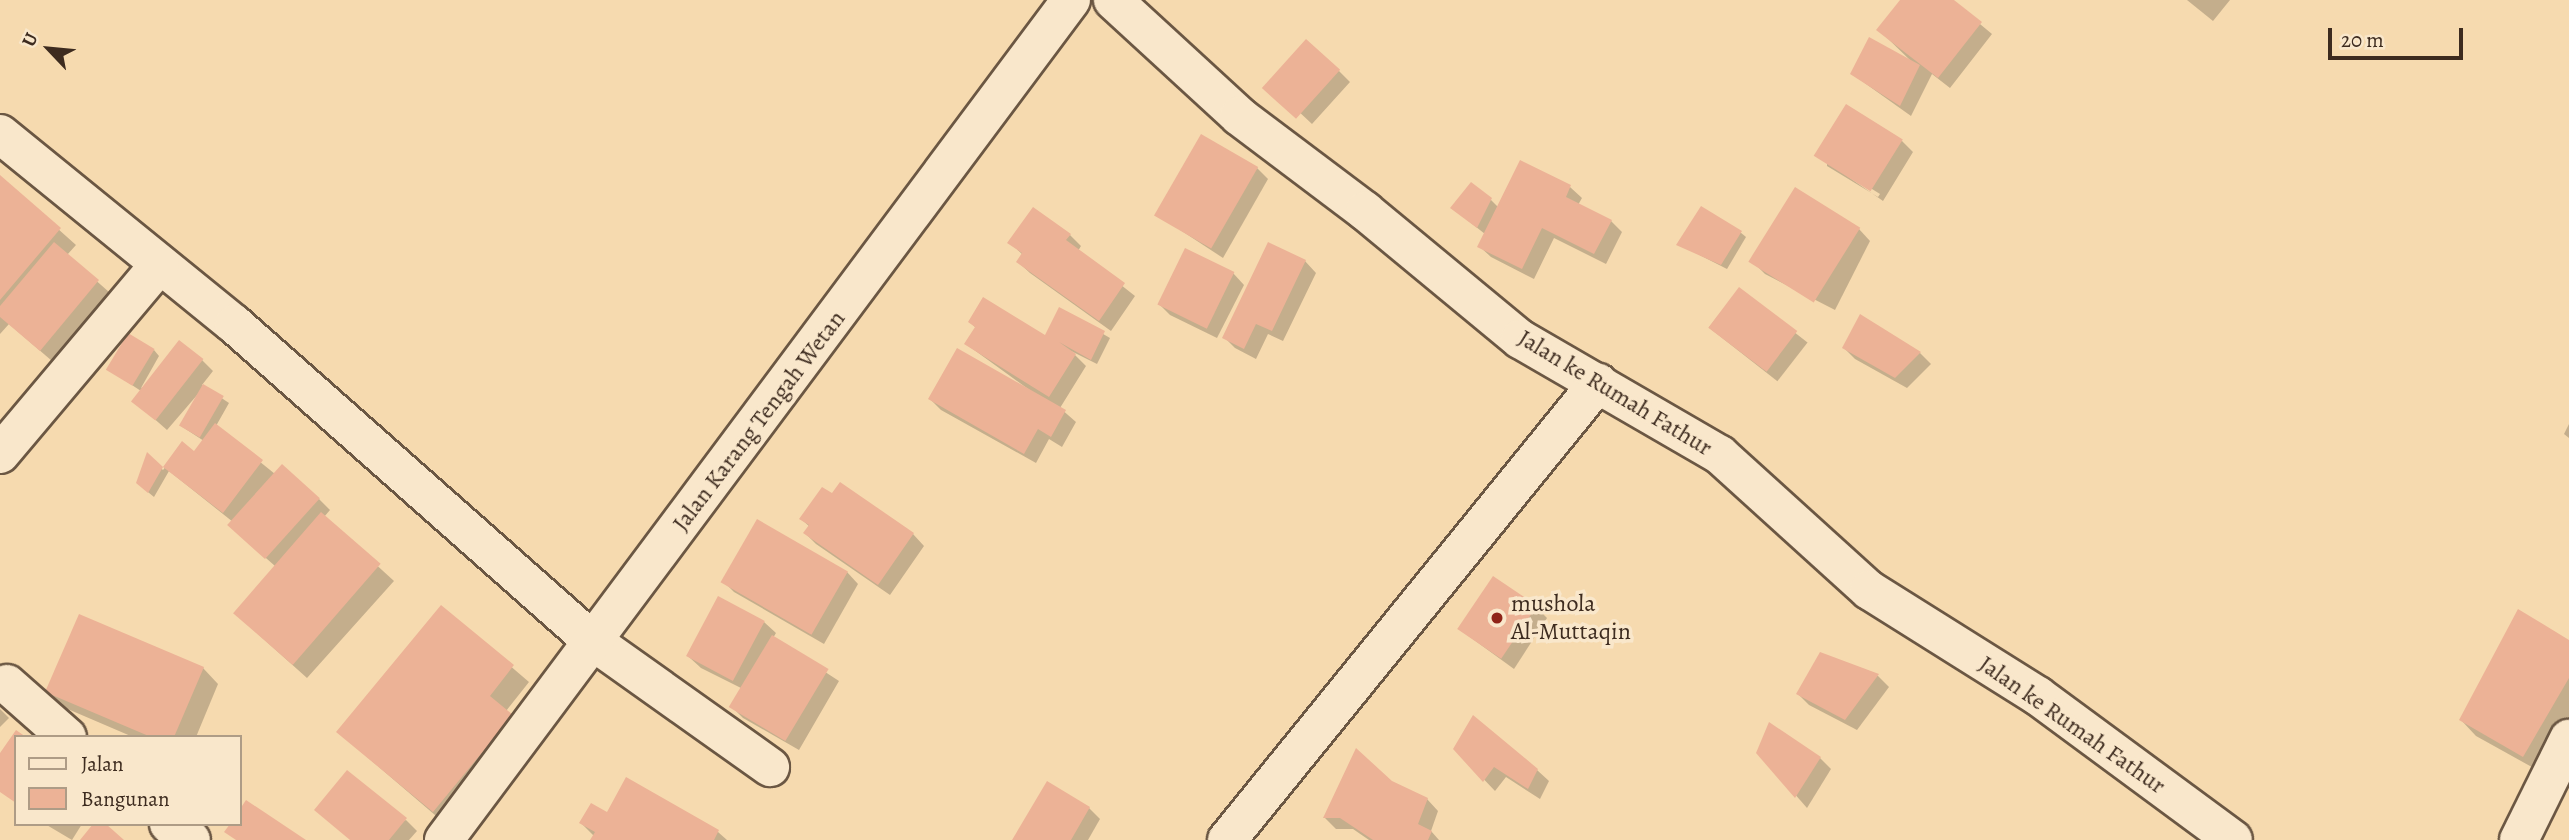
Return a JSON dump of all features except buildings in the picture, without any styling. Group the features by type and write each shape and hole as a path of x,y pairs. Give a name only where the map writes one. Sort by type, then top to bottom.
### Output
{"street":[{"name":"Jalan Karang Tengah Wetan","path":"444,840 1071,0"},
{"name":"Jalan ke Rumah Fathur","path":"1113,0 1239,116 1365,211 1520,339 1720,456 1869,590 2038,696 2233,840"},
{"path":"0,134 234,324 594,642 770,767"},
{"path":"0,454 160,264"},
{"path":"1227,840 1598,383"},
{"path":"7,684 65,735"},
{"path":"2519,840 2569,739"},
{"path":"172,826 191,840"}],"place":[{"name":"mushola Al-Muttaqin","path":"1497,618"}]}
